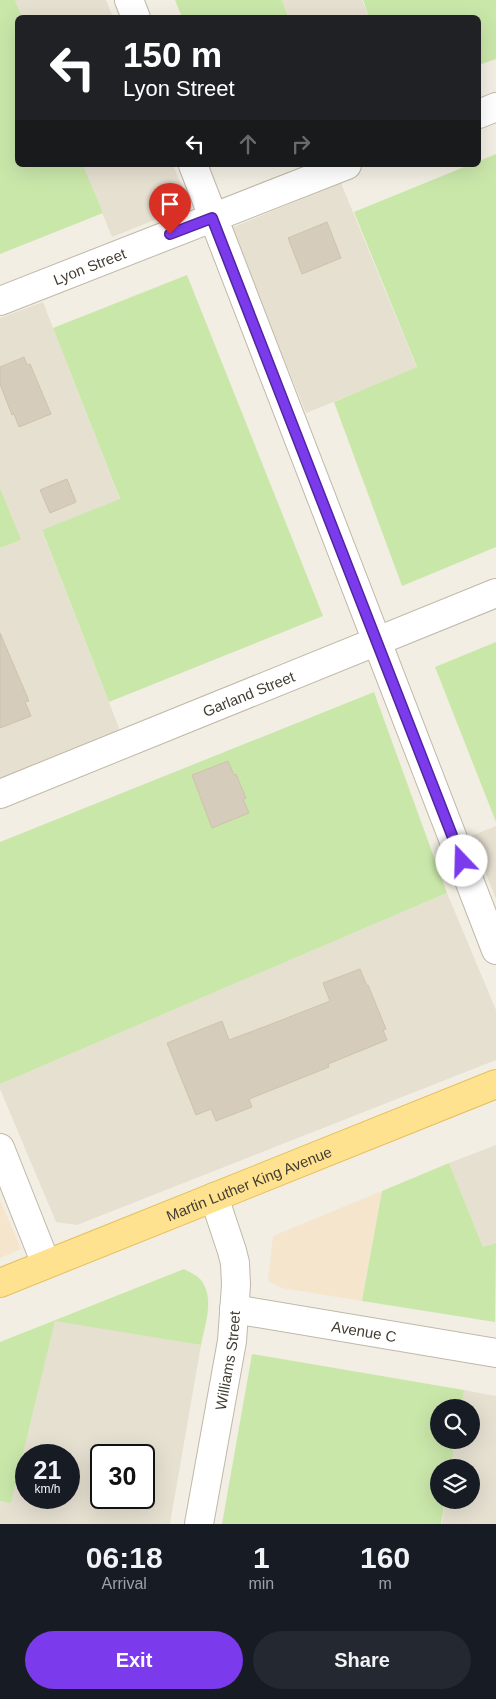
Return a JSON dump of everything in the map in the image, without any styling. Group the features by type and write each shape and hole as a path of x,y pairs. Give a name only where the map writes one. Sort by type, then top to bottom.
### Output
{"main road":[{"name":"Martin Luther King Avenue","path":"0,1283 496,1084"}],"street":[{"path":"129,0 135,15"},
{"path":"481,113 496,107"},
{"path":"193,167 496,950"},
{"name":"Lyon Street","path":"0,301 342,167"},
{"name":"Garland Street","path":"0,794 496,593"},
{"path":"0,1148 46,1264"},
{"name":"Williams Street","path":"199,1524 232,1341 236,1285 235,1263 214,1197"},
{"name":"Avenue C","path":"234,1309 496,1353"}],"shaded area":[{"path":"15,0 106,0 112,15 21,15"},
{"path":"282,0 362,0 368,15 287,15"},
{"path":"84,167 174,167 190,206 112,237"},
{"path":"341,183 417,368 306,413 231,228"},
{"path":"43,302 120,500 42,531 121,733 0,780 0,548 20,540 0,488 0,318"},
{"path":"496,826 496,899 471,836"},
{"path":"447,893 496,1010 496,1060 77,1225 56,1222 0,1089 0,1084"},
{"path":"496,1145 496,1243 483,1247 449,1163"},
{"path":"382,1191 362,1301 282,1288 268,1281 273,1236"},
{"path":"0,1200 21,1249 0,1258"},
{"path":"55,1320 201,1345 170,1524 0,1524 0,1501 11,1502 15,1485 15,1509 80,1509 80,1444 25,1444"},
{"path":"464,1390 496,1396 496,1524 442,1524 444,1509 480,1509 480,1459 452,1459 454,1449 480,1449 480,1399 462,1399"}],"green space":[{"path":"0,0 15,0 21,15 15,15 15,167 84,167 103,213 0,254"},
{"path":"175,0 282,0 287,15 181,15"},
{"path":"363,0 496,0 496,59 481,64 481,15 368,15"},
{"path":"496,154 496,547 402,586 334,402 417,367 354,212 464,167 481,167 481,160"},
{"path":"187,275 323,616 109,702 42,530 120,499 53,328"},
{"path":"0,488 21,540 0,548"},
{"path":"496,642 496,822 435,667"},
{"path":"374,692 447,893 0,1084 0,842"},
{"path":"449,1163 483,1247 496,1243 495,1322 362,1301 382,1191"},
{"path":"184,1269 201,1280 207,1295 208,1312 201,1345 55,1321 25,1444 15,1444 15,1486 11,1503 0,1501 0,1342"},
{"path":"252,1354 464,1390 462,1399 430,1399 430,1449 454,1449 452,1459 430,1459 430,1509 444,1509 441,1524 222,1524"}],"building":[{"path":"327,222 341,258 302,274 288,238"},
{"path":"24,357 27,365 30,364 51,414 19,427 14,414 12,415 0,384 0,367"},
{"path":"67,479 76,502 50,513 40,490"},
{"path":"0,633 29,701 25,702 31,716 0,728"},
{"path":"228,761 234,775 236,774 246,798 243,799 249,813 212,828 192,775"},
{"path":"360,969 386,1029 383,1030 387,1040 328,1064 329,1067 249,1099 252,1107 216,1121 211,1109 196,1115 167,1043 222,1021 229,1040 269,1025 330,1001 323,983"}],"route":[{"path":"170,234 212,218 462,861"}]}
